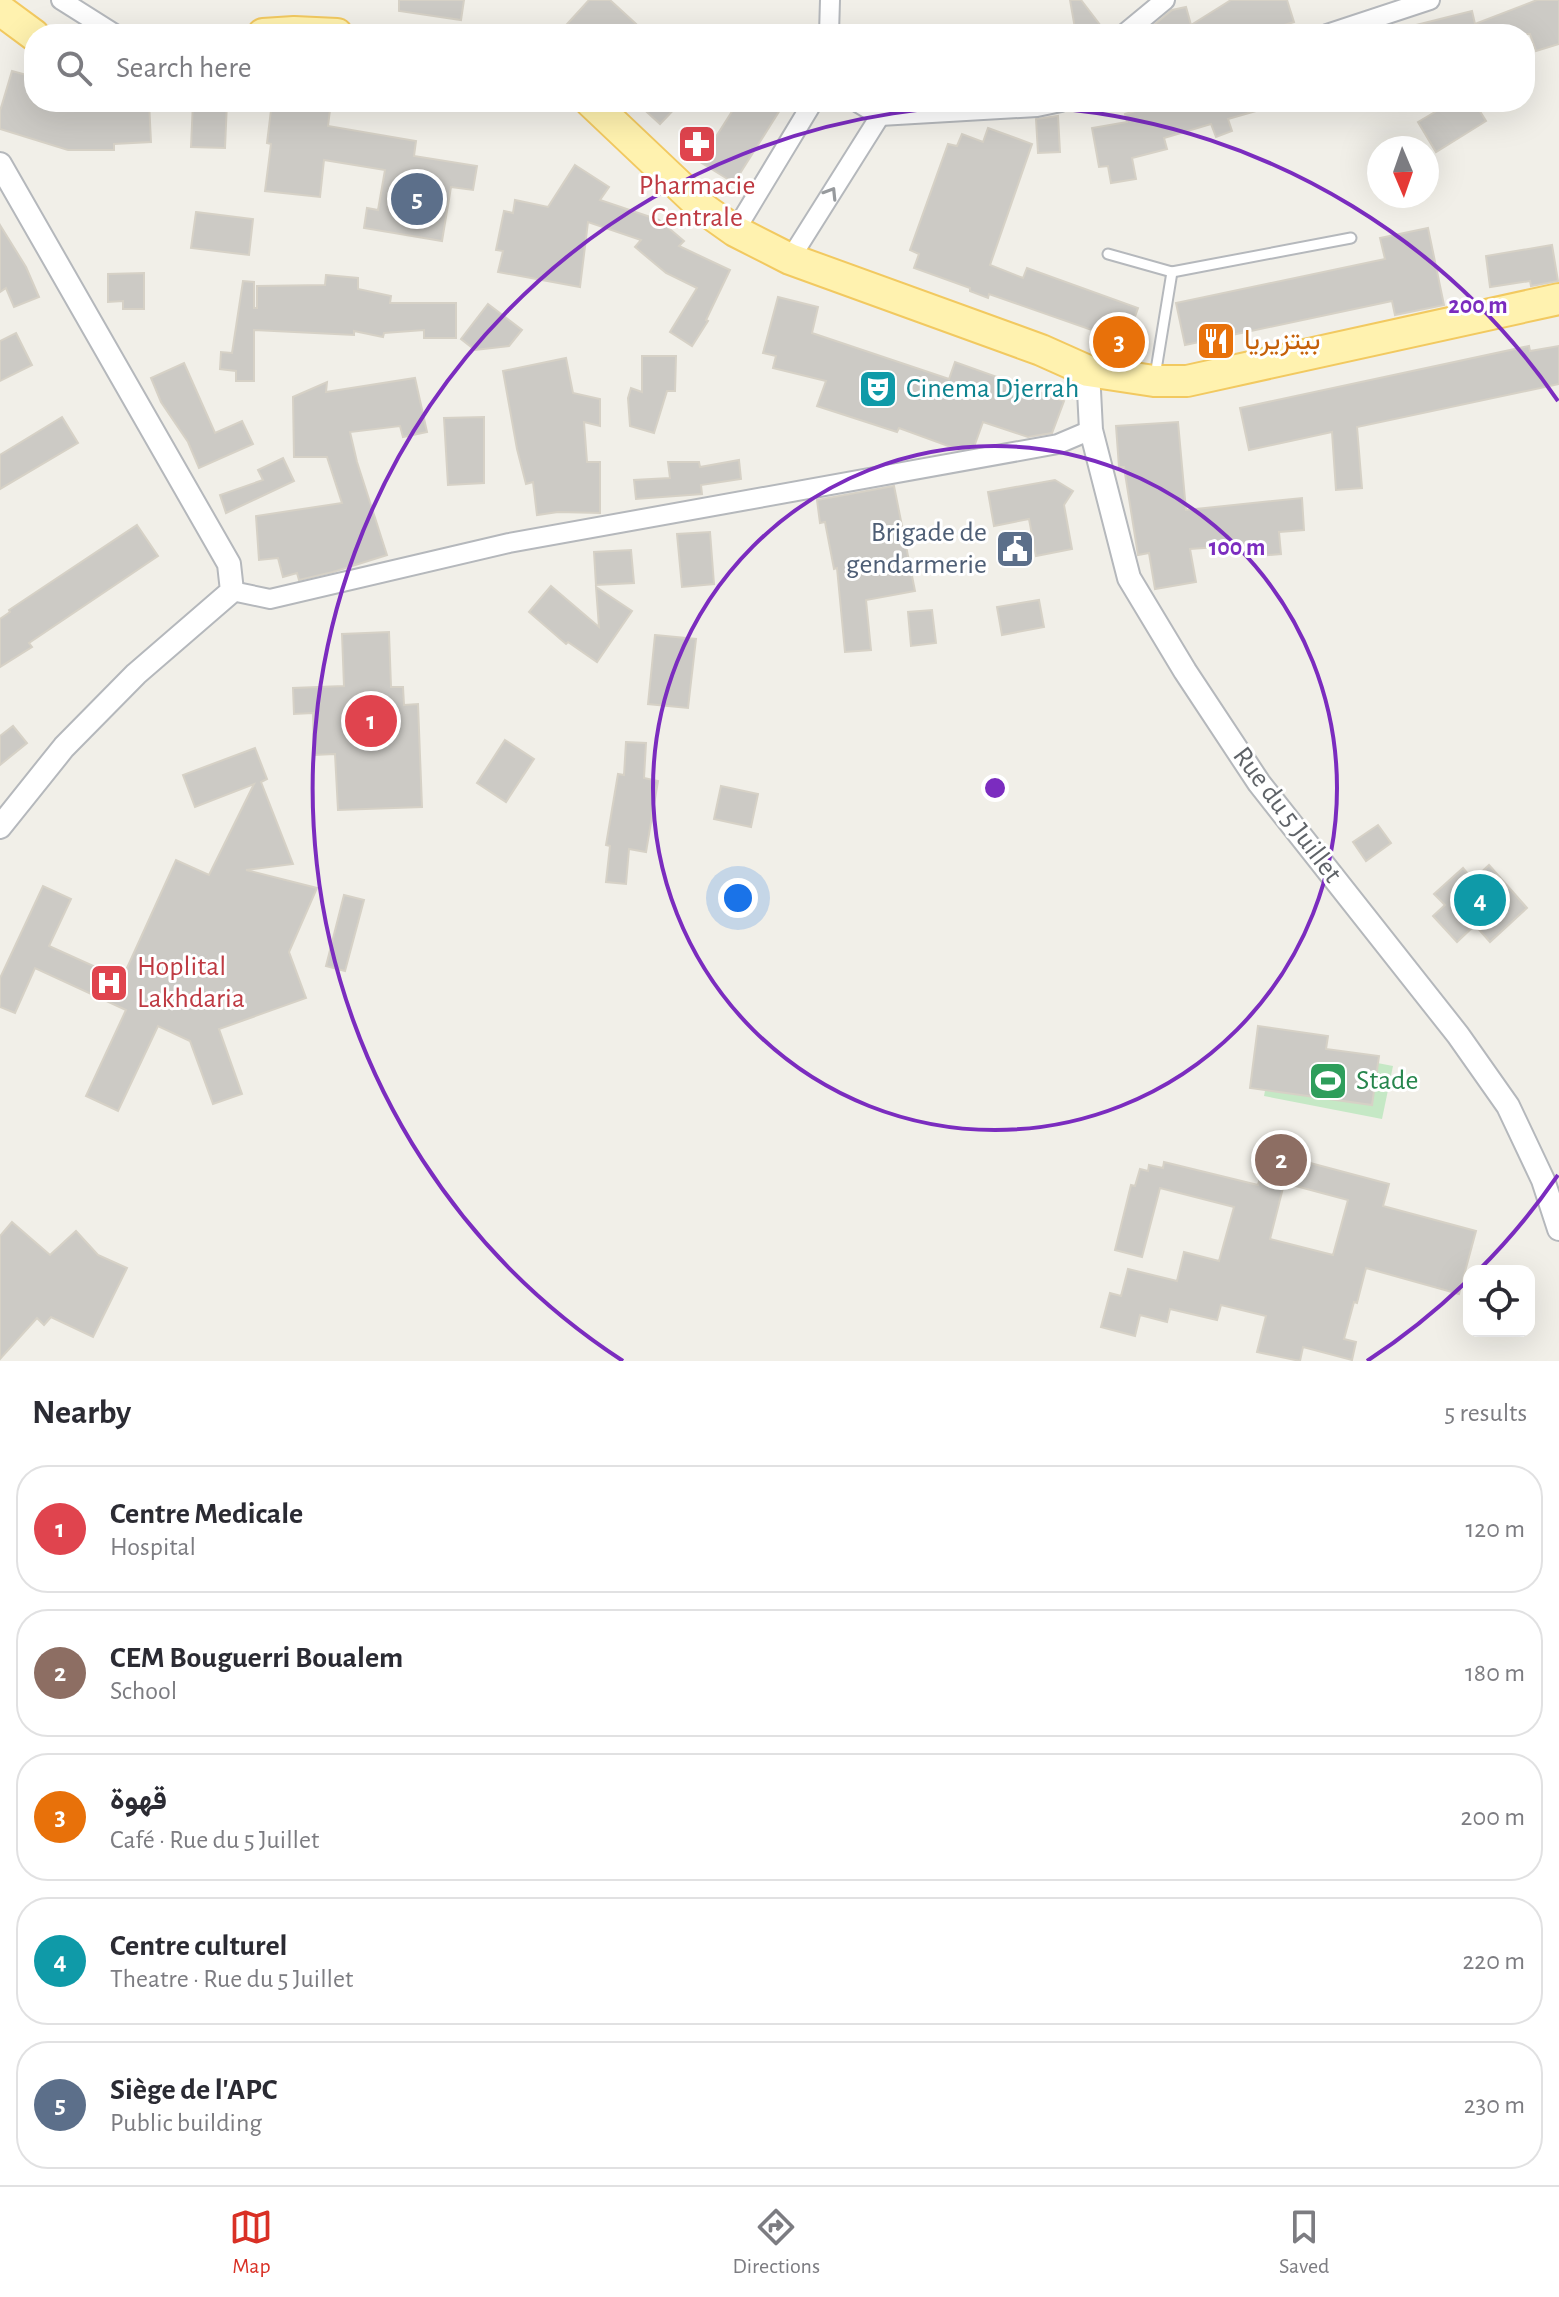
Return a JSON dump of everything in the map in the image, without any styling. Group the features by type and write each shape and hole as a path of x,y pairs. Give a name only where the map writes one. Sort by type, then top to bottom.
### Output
{"main road":[{"path":"0,10 24,28"},
{"path":"602,112 704,209 735,231 790,259 1041,350 1088,371 1154,381 1187,381 1559,299"}],"street":[{"path":"0,10 6,0"},
{"path":"61,0 99,24"},
{"path":"829,24 830,0"},
{"path":"1136,24 1165,0"},
{"path":"1357,24 1430,0"},
{"path":"735,231 807,112"},
{"path":"873,112 880,116 933,112"},
{"path":"790,259 880,116"},
{"path":"0,164 229,564 232,591"},
{"name":"Rue du 5 Juillet","path":"1088,371 1091,430 1129,578 1185,671 1259,783 1458,1035 1508,1106 1543,1180 1559,1229"},
{"path":"232,591 270,599 509,543 1058,444 1091,430"},
{"path":"0,827 64,747 136,674 232,591"}],"lane":[{"path":"1108,254 1172,272 1351,238"},
{"path":"1154,381 1172,272"}],"green space":[{"name":"Stade","path":"1274,1043 1393,1066 1382,1119 1264,1096"}],"building":[{"path":"399,0 464,0 461,20 399,11"},
{"path":"589,0 610,0 636,24 567,24"},
{"path":"1070,0 1081,0 1099,24 1074,24"},
{"path":"1231,0 1287,0 1294,22 1288,24 1193,24"},
{"path":"1537,0 1559,0 1559,44 1536,51 1535,24 1475,24"},
{"path":"1186,7 1191,24 1155,24 1172,10"},
{"path":"1472,11 1475,24 1420,24"},
{"path":"12,71 24,74 24,112 150,112 151,142 114,144 114,150 68,150 0,129 0,111"},
{"path":"193,112 227,112 225,148 191,147"},
{"path":"271,112 330,112 328,126 416,141 414,156 477,166 473,190 451,187 442,241 364,228 367,208 378,210 385,170 324,160 320,197 265,191 271,144 267,143"},
{"path":"647,112 671,112 660,124"},
{"path":"732,112 779,112 734,183 700,162"},
{"path":"1252,112 1228,119 1232,131 1216,137 1211,124 1164,138 1167,149 1132,158 1136,179 1111,183 1108,166 1099,167 1092,128 1127,122 1125,114"},
{"path":"1435,112 1480,112 1486,121 1439,150 1439,136 1426,136 1418,122"},
{"path":"1058,116 1060,152 1038,153 1036,119"},
{"path":"988,128 1032,144 990,265 1023,278 1027,268 1138,308 1126,342 989,294 988,298 970,291 970,288 914,268 919,254 910,250 948,144 957,146 962,134 983,142"},
{"path":"575,165 609,187 600,200 659,220 684,241 679,246 730,270 708,321 692,346 670,332 697,288 666,273 635,247 641,240 588,222 580,287 498,272 503,251 496,250 504,211 513,213 515,200 548,207"},
{"path":"196,212 253,219 249,255 191,248"},
{"path":"0,225 26,267 39,297 14,307 6,288 0,292"},
{"path":"1428,228 1444,305 1395,315 1392,301 1185,345 1176,303 1385,259 1380,238"},
{"path":"1552,245 1558,281 1531,286 1530,281 1490,287 1486,256"},
{"path":"144,273 144,309 123,309 123,301 108,302 108,274"},
{"path":"326,275 358,278 358,289 391,296 390,303 456,303 456,338 424,338 424,330 384,333 383,337 354,331 354,335 254,330 254,381 236,381 236,371 220,369 221,352 232,353 243,281 254,282 254,308 257,308 257,286 325,285"},
{"path":"778,297 818,307 812,333 949,379 955,362 1064,401 1052,433 1028,437 983,422 974,447 959,450 899,428 897,432 817,406 826,381 773,368 776,356 763,353"},
{"path":"488,304 522,330 509,346 475,350 461,339"},
{"path":"16,333 32,365 0,381 0,341"},
{"path":"1529,346 1530,351 1559,346 1559,384 1357,427 1362,488 1336,490 1332,432 1249,450 1240,408"},
{"path":"642,356 676,356 675,391 667,391 654,433 630,426 628,398 631,388 642,392"},
{"path":"566,358 573,393 600,399 600,426 584,422 587,462 600,462 600,513 537,515 533,482 526,484 517,449 503,371"},
{"path":"184,363 215,433 242,421 253,444 199,468 188,442 161,402 151,378"},
{"path":"415,378 427,432 403,437 400,426 350,432 387,555 299,580 297,573 283,577 278,558 259,560 256,516 342,503 327,457 294,457 293,397 327,382 326,392"},
{"path":"62,417 78,443 0,489 0,455"},
{"path":"484,417 484,483 448,485 444,418"},
{"path":"1178,422 1186,510 1302,498 1304,530 1279,532 1281,554 1247,557 1246,545 1190,549 1196,582 1155,589 1149,553 1138,555 1124,467 1119,467 1116,426"},
{"path":"283,458 294,481 226,513 220,495 263,480 258,470"},
{"path":"739,460 741,479 701,485 702,494 636,499 634,480 670,478 668,462 699,462 700,467"},
{"path":"1055,480 1073,491 1064,505 1072,549 1036,556 1029,519 994,526 988,492"},
{"path":"894,486 915,591 866,600 871,650 845,652 837,568 834,569 825,522 820,523 817,500"},
{"path":"137,525 158,556 29,643 32,647 0,667 0,619"},
{"path":"710,532 714,584 682,587 677,534"},
{"path":"631,550 634,583 596,585 594,552"},
{"path":"551,586 599,627 596,587 632,611 597,662 568,642 566,644 529,612"},
{"path":"1039,600 1044,627 1002,635 997,607"},
{"path":"932,610 936,643 911,646 908,612"},
{"path":"389,632 391,687 403,687 404,705 418,704 422,807 338,810 335,754 314,755 313,713 294,714 293,688 344,686 342,634"},
{"path":"655,635 696,639 688,708 648,704"},
{"path":"13,726 27,743 0,765 0,736"},
{"path":"505,740 534,759 506,802 477,783"},
{"path":"626,742 646,743 644,778 658,781 646,852 629,849 626,884 606,882 610,846 606,845 618,774 624,775"},
{"path":"255,748 267,779 261,782 293,864 246,870 317,888 289,952 306,998 219,1029 242,1094 213,1104 190,1041 158,1026 118,1111 86,1096 126,1010 35,968 15,1013 0,1007 0,978 43,886 71,899 49,946 122,979 176,860 209,875 254,784 195,807 183,775"},
{"path":"721,786 758,794 751,827 714,819"},
{"path":"1378,825 1391,843 1366,861 1353,842"},
{"path":"1489,865 1527,908 1490,942 1475,925 1457,942 1433,916 1445,905 1434,894 1463,868 1473,880"},
{"path":"344,895 364,900 345,971 326,966"},
{"name":"Stade","path":"1258,1026 1328,1036 1326,1049 1379,1056 1372,1105 1250,1088"},
{"path":"1299,1160 1389,1184 1383,1206 1476,1231 1467,1265 1463,1265 1459,1294 1366,1268 1344,1339 1356,1342 1352,1360 1303,1347 1300,1361 1257,1352 1266,1316 1221,1305 1217,1320 1170,1309 1167,1322 1140,1315 1135,1336 1101,1327 1110,1293 1121,1296 1128,1269 1177,1281 1184,1252 1219,1261 1234,1207 1160,1188 1142,1257 1115,1250 1131,1185 1135,1186 1140,1169 1148,1171 1149,1165 1163,1168 1164,1162 1258,1185 1262,1170 1286,1176 1270,1239 1333,1255 1348,1200 1292,1185"},
{"path":"12,1222 50,1255 76,1231 98,1255 127,1268 93,1337 51,1317 44,1325 37,1318 0,1359 0,1236"}],"place":[{"name":"Pharmacie Centrale","path":"697,144"},
{"name":"Siège de l'APC","path":"417,199"},
{"name":"بيتزيريا","path":"1216,341"},
{"name":"قهوة","path":"1119,342"},
{"name":"Cinema Djerrah","path":"878,389"},
{"name":"Brigade de gendarmerie","path":"1015,549"},
{"name":"Centre Medicale","path":"371,721"},
{"name":"Centre culturel","path":"1480,900"},
{"name":"Hoplital Lakhdaria","path":"109,983"},
{"name":"Stade","path":"1328,1081"},
{"name":"CEM Bouguerri Boualem","path":"1281,1160"}]}
